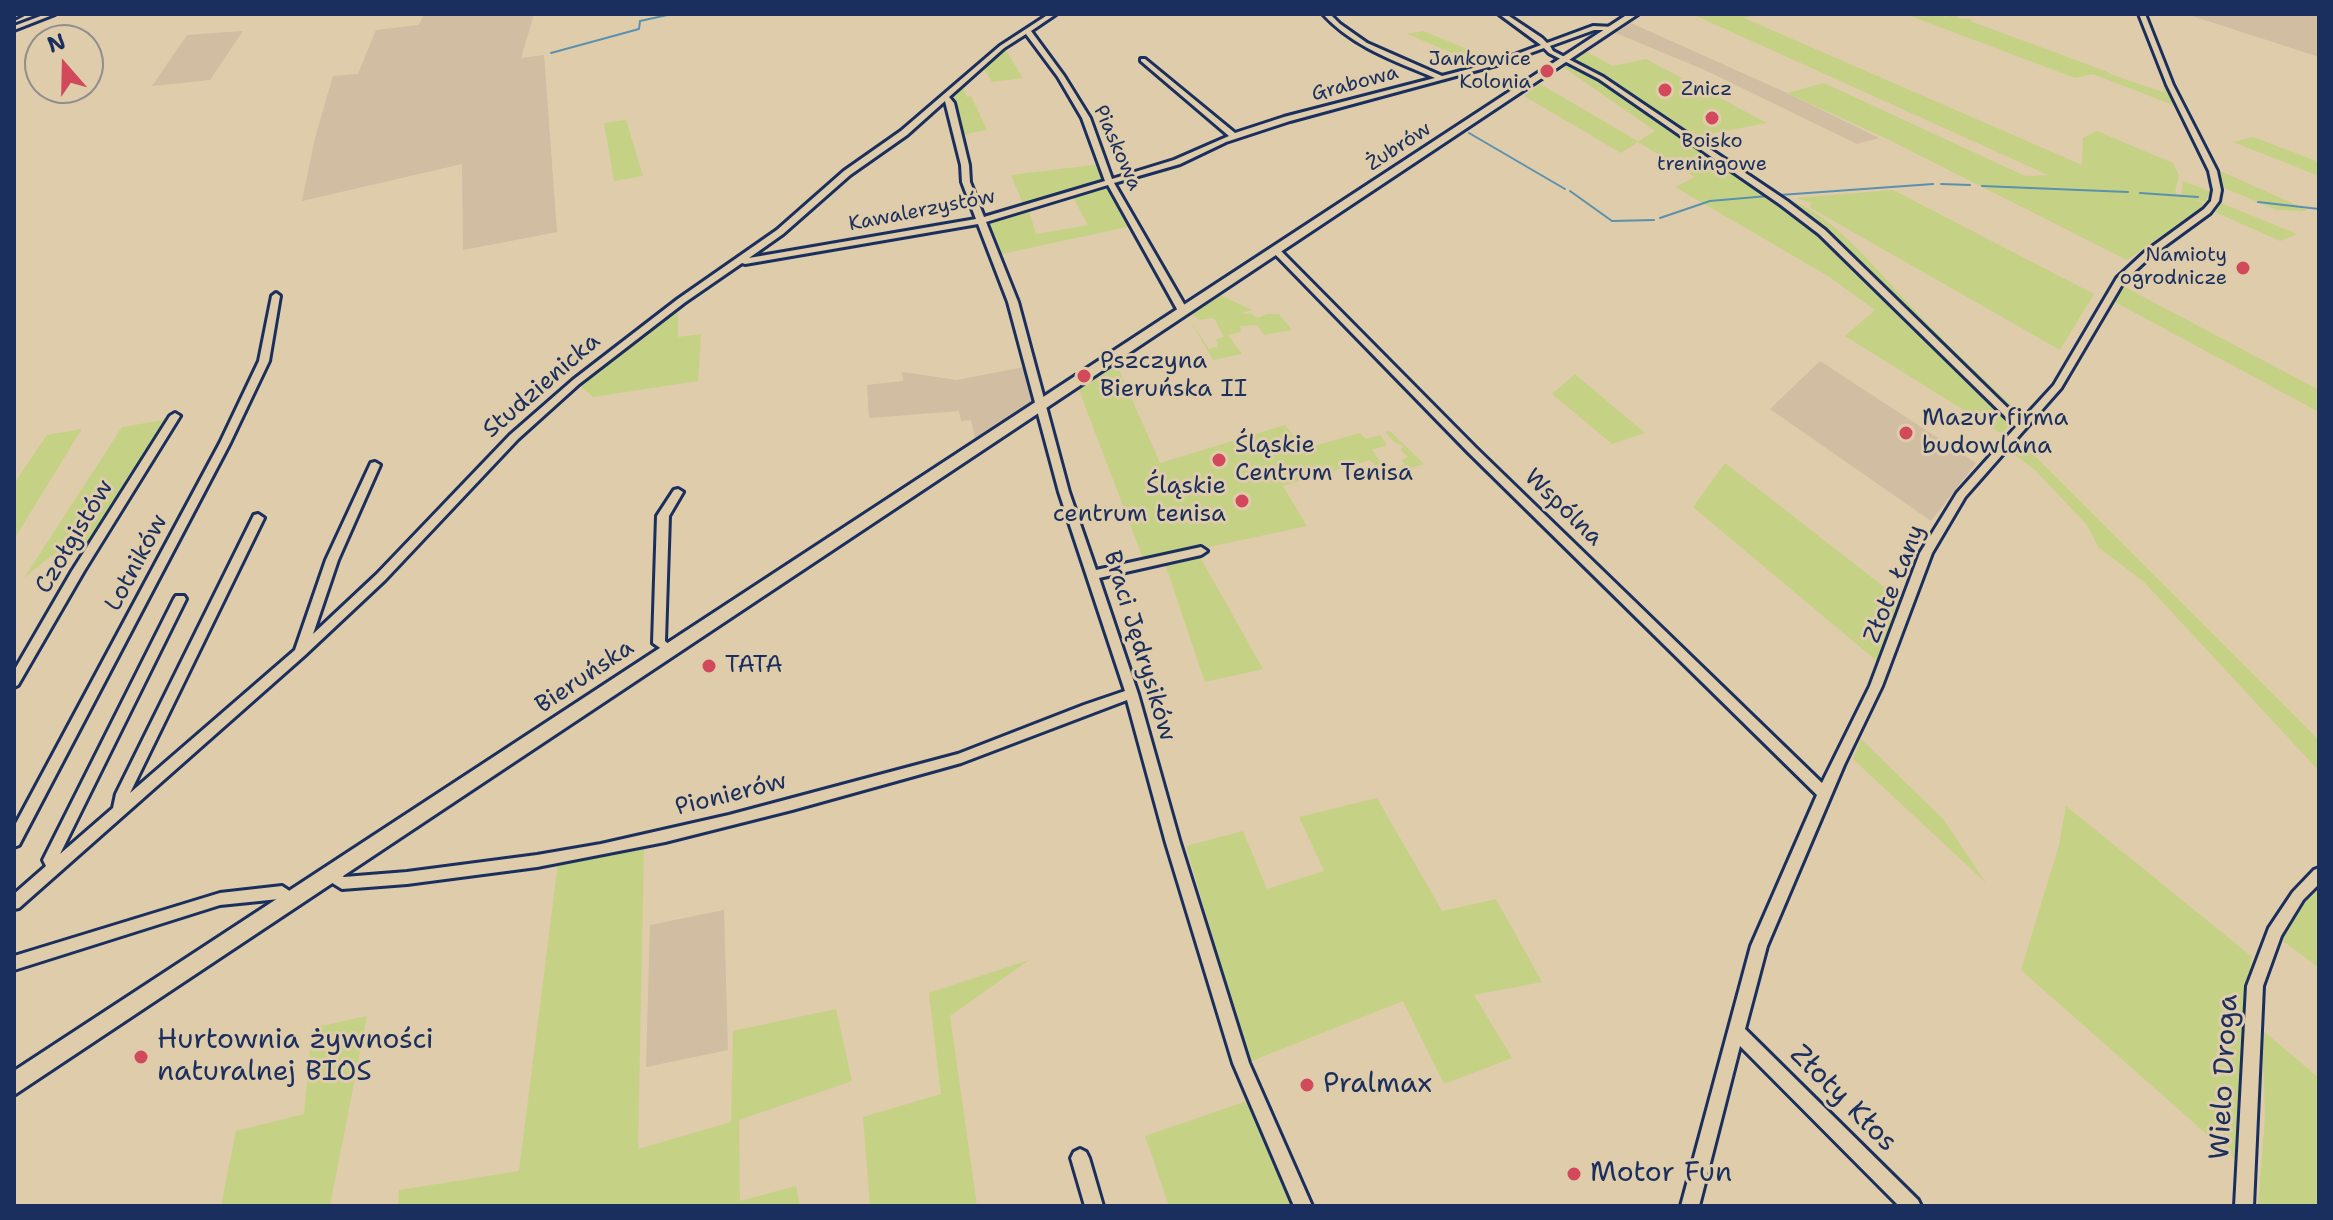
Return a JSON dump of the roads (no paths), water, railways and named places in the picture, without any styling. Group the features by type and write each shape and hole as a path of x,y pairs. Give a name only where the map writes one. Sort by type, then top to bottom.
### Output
{"main road":[{"name":"Żubrów","path":"1183,311 1634,14"},
{"name":"Bieruńska","path":"14,1084 1183,311"}],"street":[{"path":"14,28 52,14"},
{"path":"1027,31 1053,14"},
{"path":"1326,14 1346,33 1366,45 1440,77"},
{"path":"1502,14 1547,45 1551,52 1601,78 1822,232 2022,427"},
{"path":"1634,14 1641,14"},
{"name":"Złote Łany","path":"1690,1206 1759,946 1824,793 1881,676 1926,553 1958,500 2058,386 2120,280 2148,254 2207,211 2216,197 2213,171 2170,85 2142,14"},
{"name":"Grabowa","path":"1109,181 1177,162 1234,136 1498,63 1593,28 1612,28"},
{"name":"Studzienicka","path":"14,903 300,653 381,577 505,446 548,407 681,301 780,232 847,173 904,133 1002,47 1027,31"},
{"name":"Piaskowa","path":"1027,31 1061,76 1086,118 1109,181 1183,311"},
{"path":"1143,60 1234,136"},
{"name":"Braci Jędrysików","path":"945,96 950,103 966,182 1013,302 1038,405 1132,694 1173,843 1241,1063 1303,1206"},
{"name":"Kawalerzystów","path":"740,262 981,221 1109,181"},
{"name":"Wspólna","path":"1275,250 1494,471 1824,793"},
{"name":"Lotników","path":"14,841 225,443 264,361 276,296"},
{"name":"Czołgistów","path":"14,682 78,571 175,416"},
{"path":"300,653 332,560 375,465"},
{"path":"669,650 659,643 663,516 678,492"},
{"path":"119,813 123,794 258,518"},
{"path":"1093,575 1201,551"},
{"path":"55,868 50,860 180,599"},
{"name":"Pionierów","path":"331,875 342,883 401,880 607,850 722,823 961,758 1088,707 1132,694"},
{"name":"Wielo Droga","path":"2244,1206 2255,986 2274,933 2298,896 2319,874"},
{"path":"14,963 220,899 282,892 292,900"},
{"name":"Złoty Kłos","path":"1736,1031 1912,1206"},
{"path":"1080,1158 1094,1206"}],"waterway":[{"path":"551,53 639,29 640,21 672,14"},
{"path":"1525,80 1554,61"},
{"path":"1485,107 1522,82"},
{"path":"1466,119 1478,111"},
{"path":"1444,134 1464,120"},
{"path":"1469,133 1565,189"},
{"path":"1431,142 1438,138"},
{"path":"1400,163 1416,152"},
{"path":"1780,195 1933,184"},
{"path":"1941,184 1970,185"},
{"path":"1982,186 2128,192"},
{"path":"1570,191 1612,221 1654,220"},
{"path":"2140,193 2198,197"},
{"path":"1660,218 1710,201 1768,196"},
{"path":"2258,202 2319,209"}],"place":[{"name":"Jankowice Kolonia","path":"1547,71"},
{"name":"Znicz","path":"1665,90"},
{"name":"Boisko treningowe","path":"1712,118"},
{"name":"Namioty ogrodnicze","path":"2243,268"},
{"name":"Pszczyna Bieruńska II","path":"1084,376"},
{"name":"Mazur firma budowlana","path":"1906,433"},
{"name":"Śląskie Centrum Tenisa","path":"1219,460"},
{"name":"Śląskie centrum tenisa","path":"1242,501"},
{"name":"TATA","path":"709,666"},
{"name":"Hurtownia żywności naturalnej BIOS","path":"141,1057"},
{"name":"Pralmax","path":"1307,1085"},
{"name":"Motor Fun","path":"1574,1174"}]}
